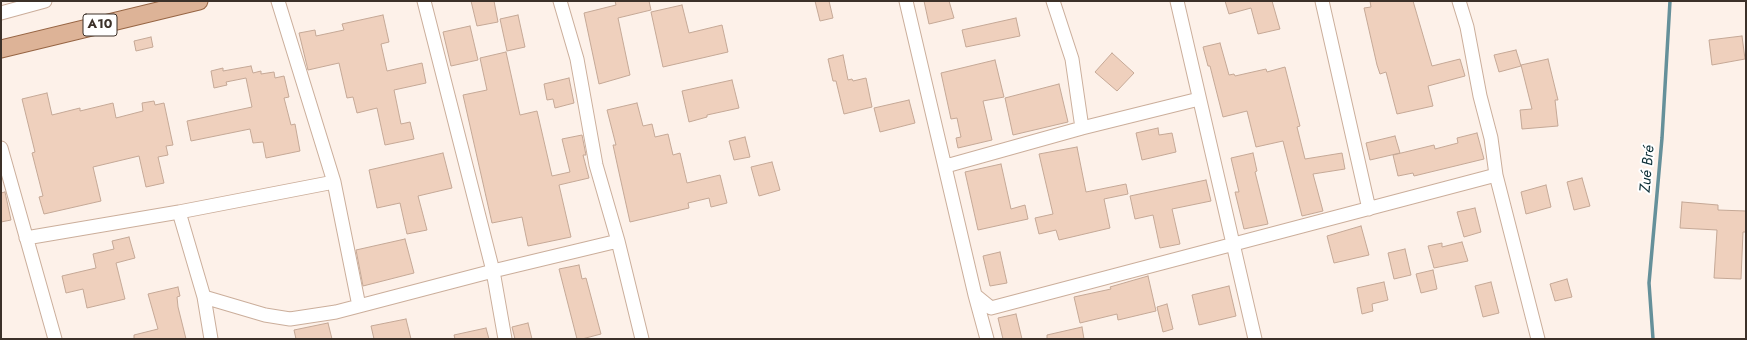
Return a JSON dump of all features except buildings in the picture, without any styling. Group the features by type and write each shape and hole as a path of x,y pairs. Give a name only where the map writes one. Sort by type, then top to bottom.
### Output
{"main road":[{"name":"A10","path":"1,49 199,1"}],"street":[{"path":"1,13 45,1"},
{"path":"278,1 334,182 359,306"},
{"path":"424,1 493,271 505,339"},
{"path":"560,1 577,59 596,165 618,241 642,339"},
{"path":"906,1 946,166 975,295 987,339"},
{"path":"1053,1 1072,59 1082,128"},
{"path":"1176,1 1255,339"},
{"path":"1322,1 1370,209"},
{"path":"1458,1 1470,40 1480,96 1491,138 1496,175 1538,339"},
{"path":"946,166 1082,128 1200,99"},
{"path":"1,148 55,339"},
{"path":"975,295 991,308 1496,175"},
{"path":"26,238 179,212 334,182"},
{"path":"179,212 204,297 211,339"},
{"path":"204,297 265,315 290,319 336,312 493,271 618,241"}],"waterway":[{"name":"Zué Bré","path":"1653,339 1649,283 1662,138 1670,1"}]}
